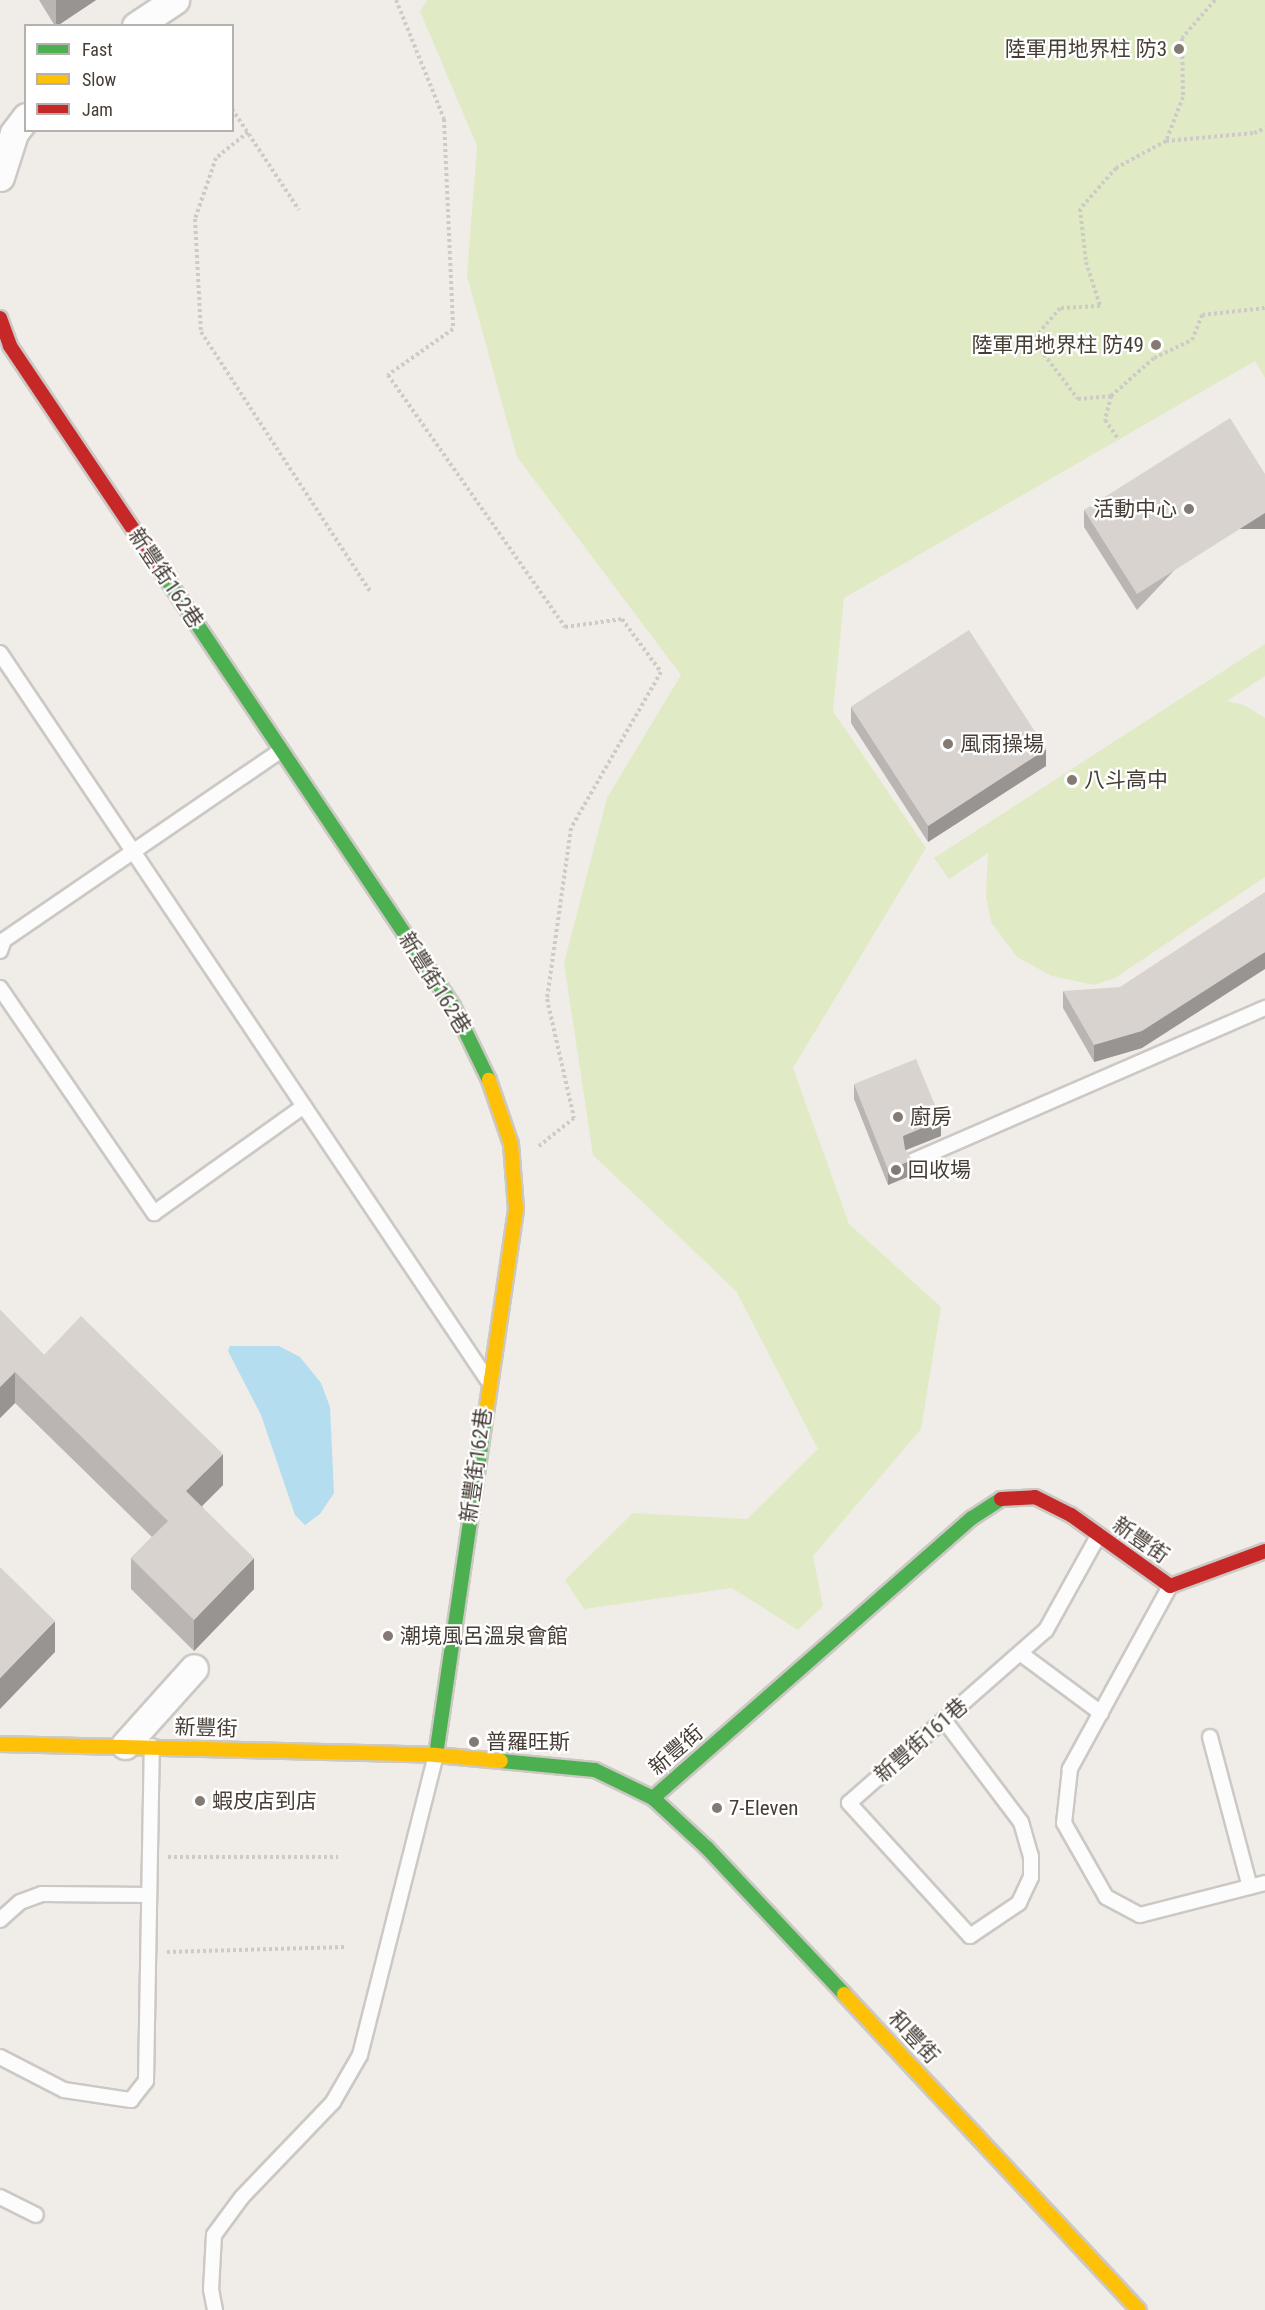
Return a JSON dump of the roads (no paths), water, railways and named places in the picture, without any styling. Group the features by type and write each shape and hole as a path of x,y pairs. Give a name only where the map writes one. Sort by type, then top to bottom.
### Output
{"street":[{"path":"139,24 175,0"},
{"path":"0,177 14,133 24,120"},
{"name":"新豐街162巷","path":"0,318 10,346 453,1006 484,1064 512,1144 516,1209 436,1755"},
{"name":"新豐街","path":"0,1744 125,1745 436,1755 595,1770 653,1798 972,1518 1005,1496 1035,1497 1071,1515 1170,1586 1265,1551"},
{"path":"125,1745 194,1668"},
{"name":"和豐街","path":"653,1798 707,1848 1139,2310"}],"lane":[{"path":"0,653 489,1382"},
{"path":"0,951 4,940 281,750"},
{"path":"0,988 154,1212 304,1106"},
{"path":"913,1161 1265,1008"},
{"name":"新豐街161巷","path":"944,1720 1021,1822 1031,1856 1031,1877 1019,1903 970,1936 849,1803 1046,1630 1098,1536"},
{"path":"1170,1586 1070,1769 1064,1823 1106,1897 1140,1915 1265,1883"},
{"path":"1020,1653 1101,1713"},
{"path":"1210,1737 1250,1887"},
{"path":"0,2056 64,2090 131,2100 146,2081 152,1746"},
{"path":"215,2310 212,2290 214,2235 242,2197 333,2102 360,2055 436,1755"},
{"path":"0,1920 20,1902 42,1894 149,1894"},
{"path":"0,2197 36,2215"}],"water":[{"path":"230,1346 279,1346 300,1357 321,1383 330,1407 334,1493 320,1514 305,1525 295,1515 261,1415 228,1351"}],"place":[{"name":"陸軍用地界柱 防3","path":"1179,49"},
{"name":"陸軍用地界柱 防49","path":"1156,345"},
{"name":"活動中心","path":"1189,509"},
{"name":"風雨操場","path":"948,744"},
{"name":"八斗高中","path":"1072,780"},
{"name":"廚房","path":"898,1117"},
{"name":"回收場","path":"896,1170"},
{"name":"潮境風呂溫泉會館","path":"388,1636"},
{"name":"普羅旺斯","path":"474,1742"},
{"name":"蝦皮店到店","path":"200,1801"},
{"name":"7-Eleven","path":"717,1808"}]}
